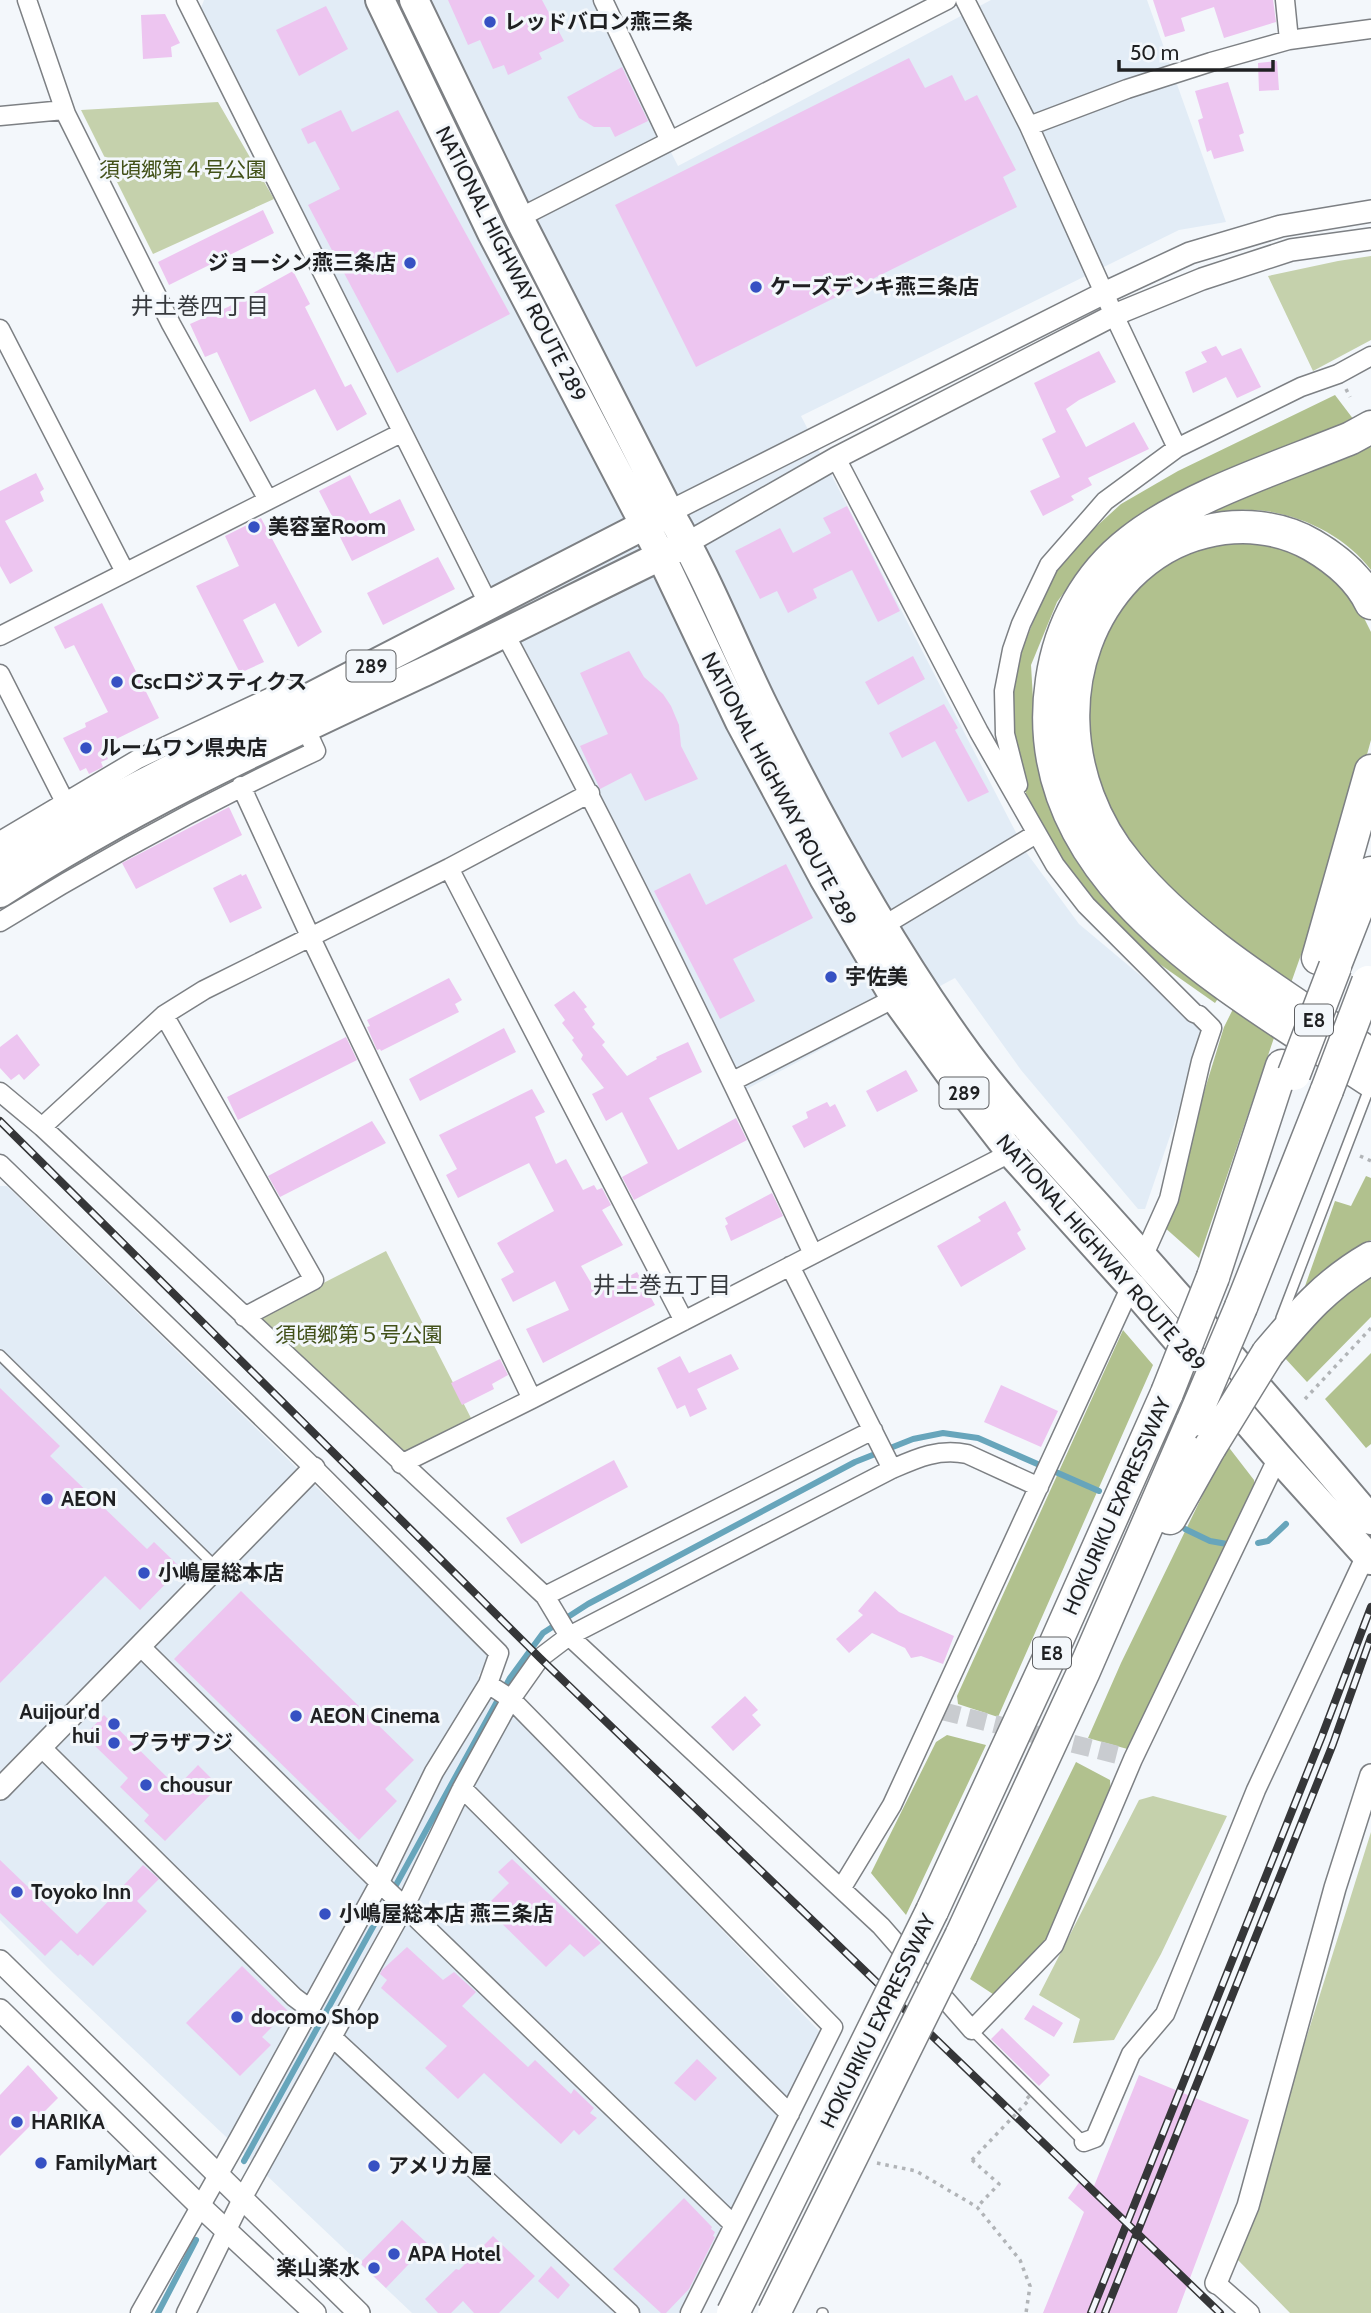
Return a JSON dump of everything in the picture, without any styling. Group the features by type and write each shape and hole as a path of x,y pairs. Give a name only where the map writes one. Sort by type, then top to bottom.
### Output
{"highway":[{"name":"NATIONAL HIGHWAY ROUTE 289","path":"380,0 492,233 657,519 687,543 805,788 883,926 969,1055 1035,1136 1368,1509"},
{"name":"NATIONAL HIGHWAY ROUTE 289","path":"414,0 519,218 657,519 660,556 740,722 859,940 895,998 1012,1154 1369,1558"},
{"path":"1371,427 1351,438 1201,500 1164,519 1131,541 1104,566 1081,595 1065,628 1054,664 1049,699 1049,735 1054,771 1066,808 1088,850 1114,887 1150,923 1211,972 1371,1083"},
{"name":"289","path":"301,716 489,605 657,519"},
{"path":"1371,603 1351,574 1328,554 1301,539 1272,530 1244,527 1215,529 1191,535 1165,547 1140,564 1101,609 1087,637 1072,698 1077,764 1084,786 1105,832 1126,864 1190,926 1244,968 1371,1055"},
{"name":"289","path":"0,863 76,819 301,716 505,634 687,543"},
{"path":"1326,962 1371,771"},
{"name":"289","path":"0,893 76,819"},
{"path":"1326,962 1371,873"},
{"name":"HOKURIKU EXPRESSWAY","path":"733,2313 932,1911 1050,1656 1167,1393 1213,1277 1326,962"},
{"name":"HOKURIKU EXPRESSWAY","path":"774,2313 961,1936 1083,1674 1241,1307 1328,1090 1369,978"},
{"path":"961,1936 1014,1844 1133,1587 1210,1447 1268,1353 1312,1301 1344,1273 1371,1258"}],"street":[{"path":"27,0 66,114 170,324 268,500"},
{"path":"186,0 489,605"},
{"path":"603,0 670,141"},
{"path":"519,218 947,0"},
{"path":"965,0 1029,126 1177,448"},
{"path":"1285,0 1289,40"},
{"path":"1029,126 1127,89 1211,62 1289,40 1371,29"},
{"path":"0,116 64,110 66,114"},
{"path":"657,519 1104,293 1190,253 1281,226 1371,211"},
{"path":"687,543 836,458 1114,315 1202,279 1291,250 1371,239"},
{"path":"0,328 125,572"},
{"path":"1032,826 1005,734 1004,691 1012,650 1021,624 1049,565 1105,501 1177,448 1301,387 1338,374 1371,355"},
{"path":"0,636 401,433"},
{"path":"836,458 979,732 1055,865 1086,905 1212,1028 1201,1061 1169,1199 1143,1257"},
{"path":"505,634 590,793 733,1081 813,1254"},
{"path":"0,674 76,819"},
{"path":"0,841 76,819 138,759 288,689 316,751 241,786 67,881 0,922"},
{"path":"241,786 532,1399"},
{"path":"42,1127 164,1015 204,990 449,868 590,793"},
{"path":"883,926 1032,826"},
{"path":"449,868 684,1321"},
{"path":"733,1081 895,998"},
{"path":"164,1015 314,1280 244,1317"},
{"path":"0,1092 42,1127 548,1599 567,1632 881,1926 972,2030 1054,1945 1126,1757 1278,1457"},
{"path":"401,1464 1012,1154 1035,1136"},
{"path":"0,1164 314,1468 499,1653 488,1684 434,1772 392,1894 332,2037 242,2199 186,2313"},
{"path":"790,1266 890,1464"},
{"path":"841,1889 892,1805 939,1710 1131,1286"},
{"path":"548,1599 876,1435"},
{"path":"140,2313 310,2010 392,1894 462,1788 511,1699 540,1658 567,1632 890,1464 935,1452 954,1451 1041,1481"},
{"path":"0,1789 314,1468"},
{"path":"1084,2142 1095,2138 1131,2054 1165,2014 1256,1790 1369,1558"},
{"path":"140,1646 734,2225"},
{"path":"488,1684 511,1699 833,2027 690,2313"},
{"path":"41,1747 310,2010"},
{"path":"1250,2313 1216,2283 1248,2206 1335,1888 1371,1775"},
{"path":"462,1788 790,2114"},
{"path":"0,1961 359,2313"},
{"path":"0,2010 200,2206 315,2313"},
{"path":"332,2037 630,2313"}],"lane":[{"path":"1268,1353 1371,1083"},
{"path":"0,1355 218,1569"},
{"path":"972,2030 1084,2142"}],"path":[{"path":"1360,1156 1371,1161"},
{"path":"1305,1399 1371,1328"},
{"path":"977,2207 999,2184 972,2160 1030,2099 1027,2096"},
{"path":"870,2162 916,2171 977,2207 1020,2260 1030,2286 1026,2313"}],"shaded area":[{"path":"204,0 594,0 678,166 991,0 1147,0 1226,222 1179,230 801,416 1026,852 1079,924 1153,986 1205,1017 1207,1028 1145,1209 1138,1209 1021,1070 955,978 745,1090 201,8"},
{"path":"0,1186 7,1186 491,1657 478,1676 820,2032 680,2313 412,2313 0,1920"}],"green space":[{"name":"須頃郷第４号公園","path":"218,102 274,199 153,254 81,110"},
{"path":"1371,256 1371,340 1313,371 1268,276"},
{"path":"1335,395 1357,424 1135,521 1092,554 1057,602 1031,665 1042,780 1073,842 1219,997 1215,1003 1151,958 1095,904 1057,856 1023,787 1010,704 1021,653 1054,568 1065,555 1121,504 1178,471"},
{"path":"1369,442 1371,570 1357,554 1322,529 1280,514 1237,510 1216,513 1169,528"},
{"path":"1246,538 1284,544 1325,565 1353,596 1371,632 1371,740 1350,816 1291,983 1197,915 1153,873 1108,807 1089,743 1089,699 1102,640 1130,598 1169,559 1212,543"},
{"path":"1235,1005 1276,1032 1199,1258 1163,1226 1224,1027"},
{"path":"1366,1176 1371,1178 1371,1240 1349,1252 1304,1289 1335,1201 1351,1206"},
{"name":"須頃郷第５号公園","path":"386,1251 473,1422 402,1458 249,1321"},
{"path":"1371,1270 1371,1317 1307,1382 1283,1356 1320,1308"},
{"path":"1123,1330 1153,1365 998,1717 958,1704 957,1696"},
{"path":"1371,1353 1371,1444 1366,1448 1325,1399"},
{"path":"1227,1445 1254,1480 1256,1494 1231,1535 1131,1750 1088,1738 1121,1663"},
{"path":"947,1735 986,1745 906,1915 871,1873 936,1742"},
{"path":"1076,1762 1110,1780 1111,1797 1046,1944 1002,2000 970,1979"},
{"path":"1153,1796 1227,1816 1161,1954 1114,2040 1073,2043 1080,2019 1039,1995 1139,1800"},
{"path":"1371,1832 1371,2313 1290,2313 1237,2259"}],"building":[{"name":"レッドバロン燕三条","path":"448,0 542,0 564,41 539,53 542,59 508,75 504,65 493,69 480,40 468,45"},
{"path":"1153,0 1273,0 1276,22 1224,38 1214,7 1181,18 1185,31 1165,37"},
{"path":"326,6 348,49 299,76 276,30"},
{"path":"165,14 180,43 171,47 172,57 143,59 141,15"},
{"name":"ケーズデンキ燕三条店","path":"909,58 925,88 952,75 965,101 977,95 1016,170 1003,177 1017,207 696,367 615,205"},
{"path":"1277,61 1279,90 1259,91 1258,63"},
{"path":"622,67 648,121 615,137 610,127 594,127 579,118 567,97"},
{"path":"1228,82 1244,133 1239,135 1244,151 1214,159 1211,150 1207,152 1198,120 1203,118 1195,91"},
{"name":"ジョーシン燕三条店","path":"341,110 352,132 398,110 510,314 397,373 308,205 340,189 315,141 308,144 301,129"},
{"path":"263,210 274,233 169,285 158,262"},
{"path":"293,271 310,304 305,307 345,387 351,384 367,414 337,431 315,389 250,422 217,352 205,357 190,324 228,307"},
{"path":"1216,346 1222,356 1241,348 1261,387 1237,398 1226,377 1193,393 1185,372 1207,362 1201,352"},
{"path":"1099,351 1116,382 1066,409 1086,447 1134,422 1149,449 1088,478 1092,485 1071,496 1074,500 1043,516 1030,491 1060,477 1042,439 1056,432 1034,383"},
{"path":"36,473 44,489 40,492 44,501 5,521 33,571 10,584 0,566 0,491"},
{"path":"350,475 370,514 400,499 415,530 352,561 319,491"},
{"path":"847,506 900,611 878,622 852,570 813,589 817,598 788,613 777,591 760,599 735,551 780,528 793,553 831,533 823,518"},
{"path":"261,518 322,632 298,647 275,603 243,620 264,662 240,673 196,586 239,566 225,536"},
{"path":"438,557 455,589 383,625 367,593"},
{"path":"102,603 159,718 102,746 108,759 101,762 103,767 89,774 86,768 80,771 63,738 108,712 74,645 65,649 54,627"},
{"path":"629,651 644,677 663,694 671,706 679,725 681,746 698,779 645,801 631,773 600,789 580,746 608,734 580,673"},
{"path":"913,656 925,679 878,705 865,682"},
{"path":"944,704 989,792 968,802 935,741 902,758 889,733"},
{"path":"229,807 242,835 136,889 122,863"},
{"path":"786,864 813,918 733,959 755,1001 720,1019 654,891 690,873 706,905"},
{"path":"246,874 262,908 230,923 213,888"},
{"path":"449,978 462,1000 455,1004 459,1012 381,1051 377,1050 367,1027 370,1026 367,1020"},
{"path":"574,991 587,1007 584,1009 595,1024 592,1027 605,1042 602,1045 627,1076 657,1059 656,1057 688,1042 702,1072 649,1098 678,1150 736,1118 747,1140 634,1200 622,1177 648,1163 622,1112 606,1121 592,1094 604,1088 581,1059 583,1055 562,1023 565,1020 554,1005"},
{"path":"504,1028 516,1052 420,1101 409,1079"},
{"path":"17,1034 40,1065 24,1080 19,1074 11,1080 0,1068 0,1047"},
{"path":"346,1037 357,1060 238,1120 227,1097"},
{"path":"906,1070 918,1091 877,1112 866,1091"},
{"path":"532,1089 545,1112 535,1117 556,1164 566,1159 583,1190 594,1185 597,1190 602,1188 611,1205 602,1210 623,1245 581,1266 597,1293 637,1272 655,1305 543,1363 526,1329 569,1310 555,1281 513,1302 501,1279 514,1272 497,1243 554,1211 529,1163 458,1198 446,1175 457,1169 439,1135"},
{"path":"827,1102 830,1107 835,1104 846,1126 804,1148 792,1126 808,1118 806,1112"},
{"path":"372,1121 386,1143 280,1197 268,1176"},
{"path":"772,1193 783,1216 731,1241 725,1218"},
{"path":"1005,1201 1021,1230 1017,1233 1026,1249 961,1287 937,1246 981,1221 978,1217"},
{"path":"731,1354 739,1369 697,1389 707,1409 690,1417 685,1405 677,1409 657,1368 680,1356 689,1373"},
{"path":"500,1359 508,1375 492,1384 494,1389 462,1405 451,1383"},
{"path":"1001,1385 1058,1411 1041,1447 984,1422"},
{"name":"AEON","path":"0,1388 60,1446 50,1456 147,1549 154,1542 181,1568 140,1610 105,1576 0,1683"},
{"path":"614,1460 628,1487 521,1544 506,1518"},
{"path":"241,1591 414,1760 385,1789 397,1801 359,1840 174,1659"},
{"path":"875,1591 899,1612 954,1636 943,1664 921,1656 911,1658 905,1648 872,1633 849,1653 836,1639 863,1615 858,1611"},
{"path":"745,1696 758,1710 752,1715 761,1725 733,1751 711,1727"},
{"path":"104,1715 177,1787 198,1765 219,1786 165,1841 144,1821 149,1815 120,1787 128,1778 94,1745 97,1742 87,1733"},
{"path":"512,1859 601,1943 584,1957 570,1944 546,1967 485,1907 509,1883 498,1872"},
{"path":"0,1860 77,1934 143,1865 159,1879 137,1901 147,1911 93,1966 61,1940 45,1956 0,1913"},
{"path":"407,1947 443,1980 454,1972 476,1992 462,2006 528,2067 535,2060 571,2094 574,2089 594,2108 590,2113 597,2118 579,2135 574,2130 561,2144 484,2073 458,2099 425,2068 447,2046 381,1988 387,1980 380,1974 382,1970"},
{"name":"docomo Shop","path":"242,1966 288,2011 262,2037 271,2045 240,2076 186,2023"},
{"path":"1033,2005 1063,2023 1054,2037 1024,2019"},
{"path":"1002,2028 1050,2075 1039,2086 991,2039"},
{"path":"697,2059 717,2078 695,2101 674,2083"},
{"name":"HARIKA","path":"28,2065 58,2098 0,2156 0,2095"},
{"path":"1139,2075 1249,2120 1177,2313 1043,2313 1084,2212 1068,2198 1080,2181 1092,2191"},
{"path":"684,2198 712,2227 715,2237 689,2289 666,2313 661,2313 613,2269"},
{"name":"APA Hotel","path":"402,2220 428,2244 386,2288 360,2263"},
{"path":"493,2236 535,2276 499,2313 474,2313 463,2301 451,2313 438,2313 425,2299"},
{"path":"551,2266 570,2285 558,2299 538,2281"}],"waterway":[{"path":"244,2161 510,1678 543,1633 588,1604 855,1462 913,1439 943,1433 978,1438 1099,1491"},
{"path":"1258,1543 1268,1541 1286,1524"},
{"path":"1185,1529 1210,1541 1227,1544"},
{"path":"158,2313 196,2240"}],"tunnel":[{"path":"942,1711 1118,1755"}],"railway":[{"path":"0,1121 540,1658 1220,2313"},
{"path":"1091,2313 1371,1607"},
{"path":"1105,2313 1333,1744 1371,1637"}],"place":[{"name":"レッドバロン燕三条","path":"490,22"},
{"name":"ジョーシン燕三条店","path":"410,263"},
{"name":"ケーズデンキ燕三条店","path":"756,287"},
{"name":"美容室Room","path":"254,527"},
{"name":"Cscロジスティクス","path":"117,682"},
{"name":"ルームワン県央店","path":"86,748"},
{"name":"宇佐美","path":"831,977"},
{"name":"AEON","path":"47,1499"},
{"name":"小嶋屋総本店","path":"144,1573"},
{"name":"AEON Cinema","path":"296,1716"},
{"name":"Auijour'd hui","path":"114,1724"},
{"name":"プラザフジ","path":"114,1743"},
{"name":"chousur","path":"146,1785"},
{"name":"Toyoko Inn","path":"17,1892"},
{"name":"小嶋屋総本店 燕三条店","path":"325,1914"},
{"name":"docomo Shop","path":"237,2017"},
{"name":"HARIKA","path":"17,2122"},
{"name":"FamilyMart","path":"41,2163"},
{"name":"アメリカ屋","path":"374,2166"},
{"name":"APA Hotel","path":"394,2254"},
{"name":"楽山楽水","path":"374,2268"}],"district":[{"name":"井土巻四丁目","path":"200,306"},
{"name":"井土巻五丁目","path":"662,1285"}]}
